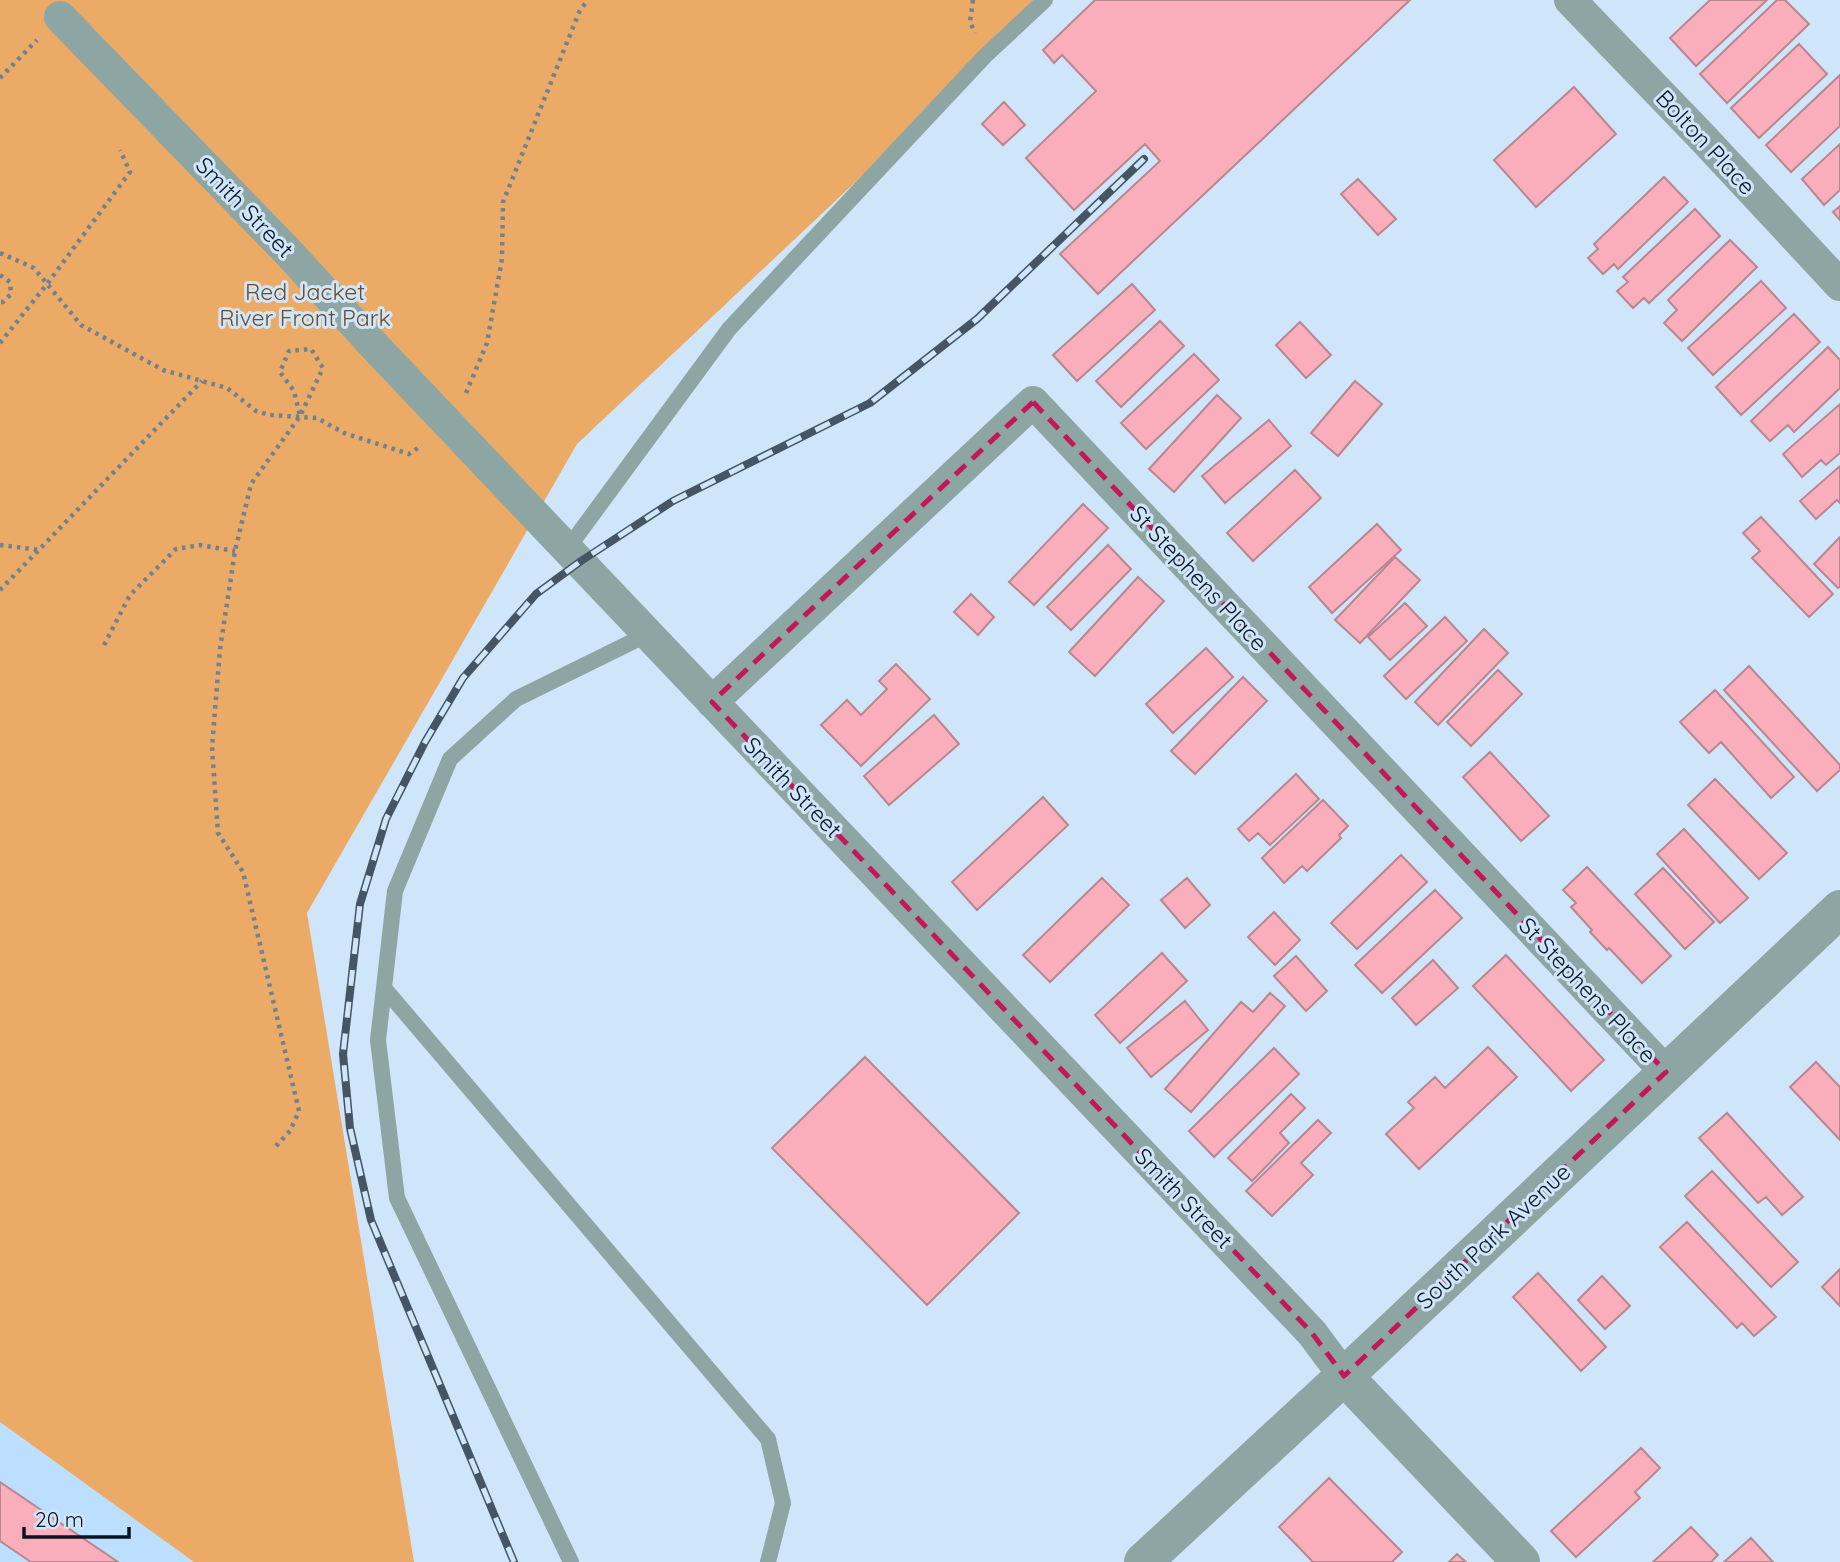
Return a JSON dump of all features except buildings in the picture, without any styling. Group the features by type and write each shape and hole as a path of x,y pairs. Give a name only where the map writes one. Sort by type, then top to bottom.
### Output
{"street":[{"name":"Bolton Place","path":"1570,0 1702,136 1840,285"},
{"name":"Smith Street","path":"66,9 380,352 1303,1323 1344,1376 1521,1562"},
{"name":"St Stephens Place","path":"712,702 1033,402 1666,1072"},
{"name":"South Park Avenue","path":"1143,1562 1840,909"}],"lane":[{"path":"568,548 729,329 985,56 1045,0"},
{"path":"571,1562 397,1198 378,1040 395,891 450,759 516,699 648,634"},
{"path":"384,988 768,1439 783,1503 768,1562"}],"path":[{"path":"0,253 34,268 81,325 163,370 227,388 256,411 268,415 317,418 344,433 409,454 423,445 447,421 467,392 487,343 502,259 503,202 580,10 588,0"},
{"path":"0,78 66,9"},
{"path":"0,343 130,172 120,150"},
{"path":"0,275 10,282 11,295 0,302"},
{"path":"276,1146 290,1131 299,1111 243,872 218,833 212,747 220,649 235,551 251,484 300,416 323,368 311,349 289,351 280,372 294,391 300,416"},
{"path":"0,590 203,380"},
{"path":"0,545 41,550"},
{"path":"104,645 130,595 176,549 200,545 235,551"}],"highlighted area":[{"path":"1033,402 1666,1072 1344,1376 1312,1333 712,702"}],"shaded area":[{"path":"0,1422 194,1562 0,1562"}],"green space":[{"name":"Red Jacket River Front Park","path":"0,0 1049,0 577,444 307,913 414,1562 194,1562 0,1422"}],"railway":[{"path":"514,1562 371,1220 350,1128 343,1054 360,904 386,819 425,742 463,678 536,594 673,501 870,403 977,319 1144,159"}]}
